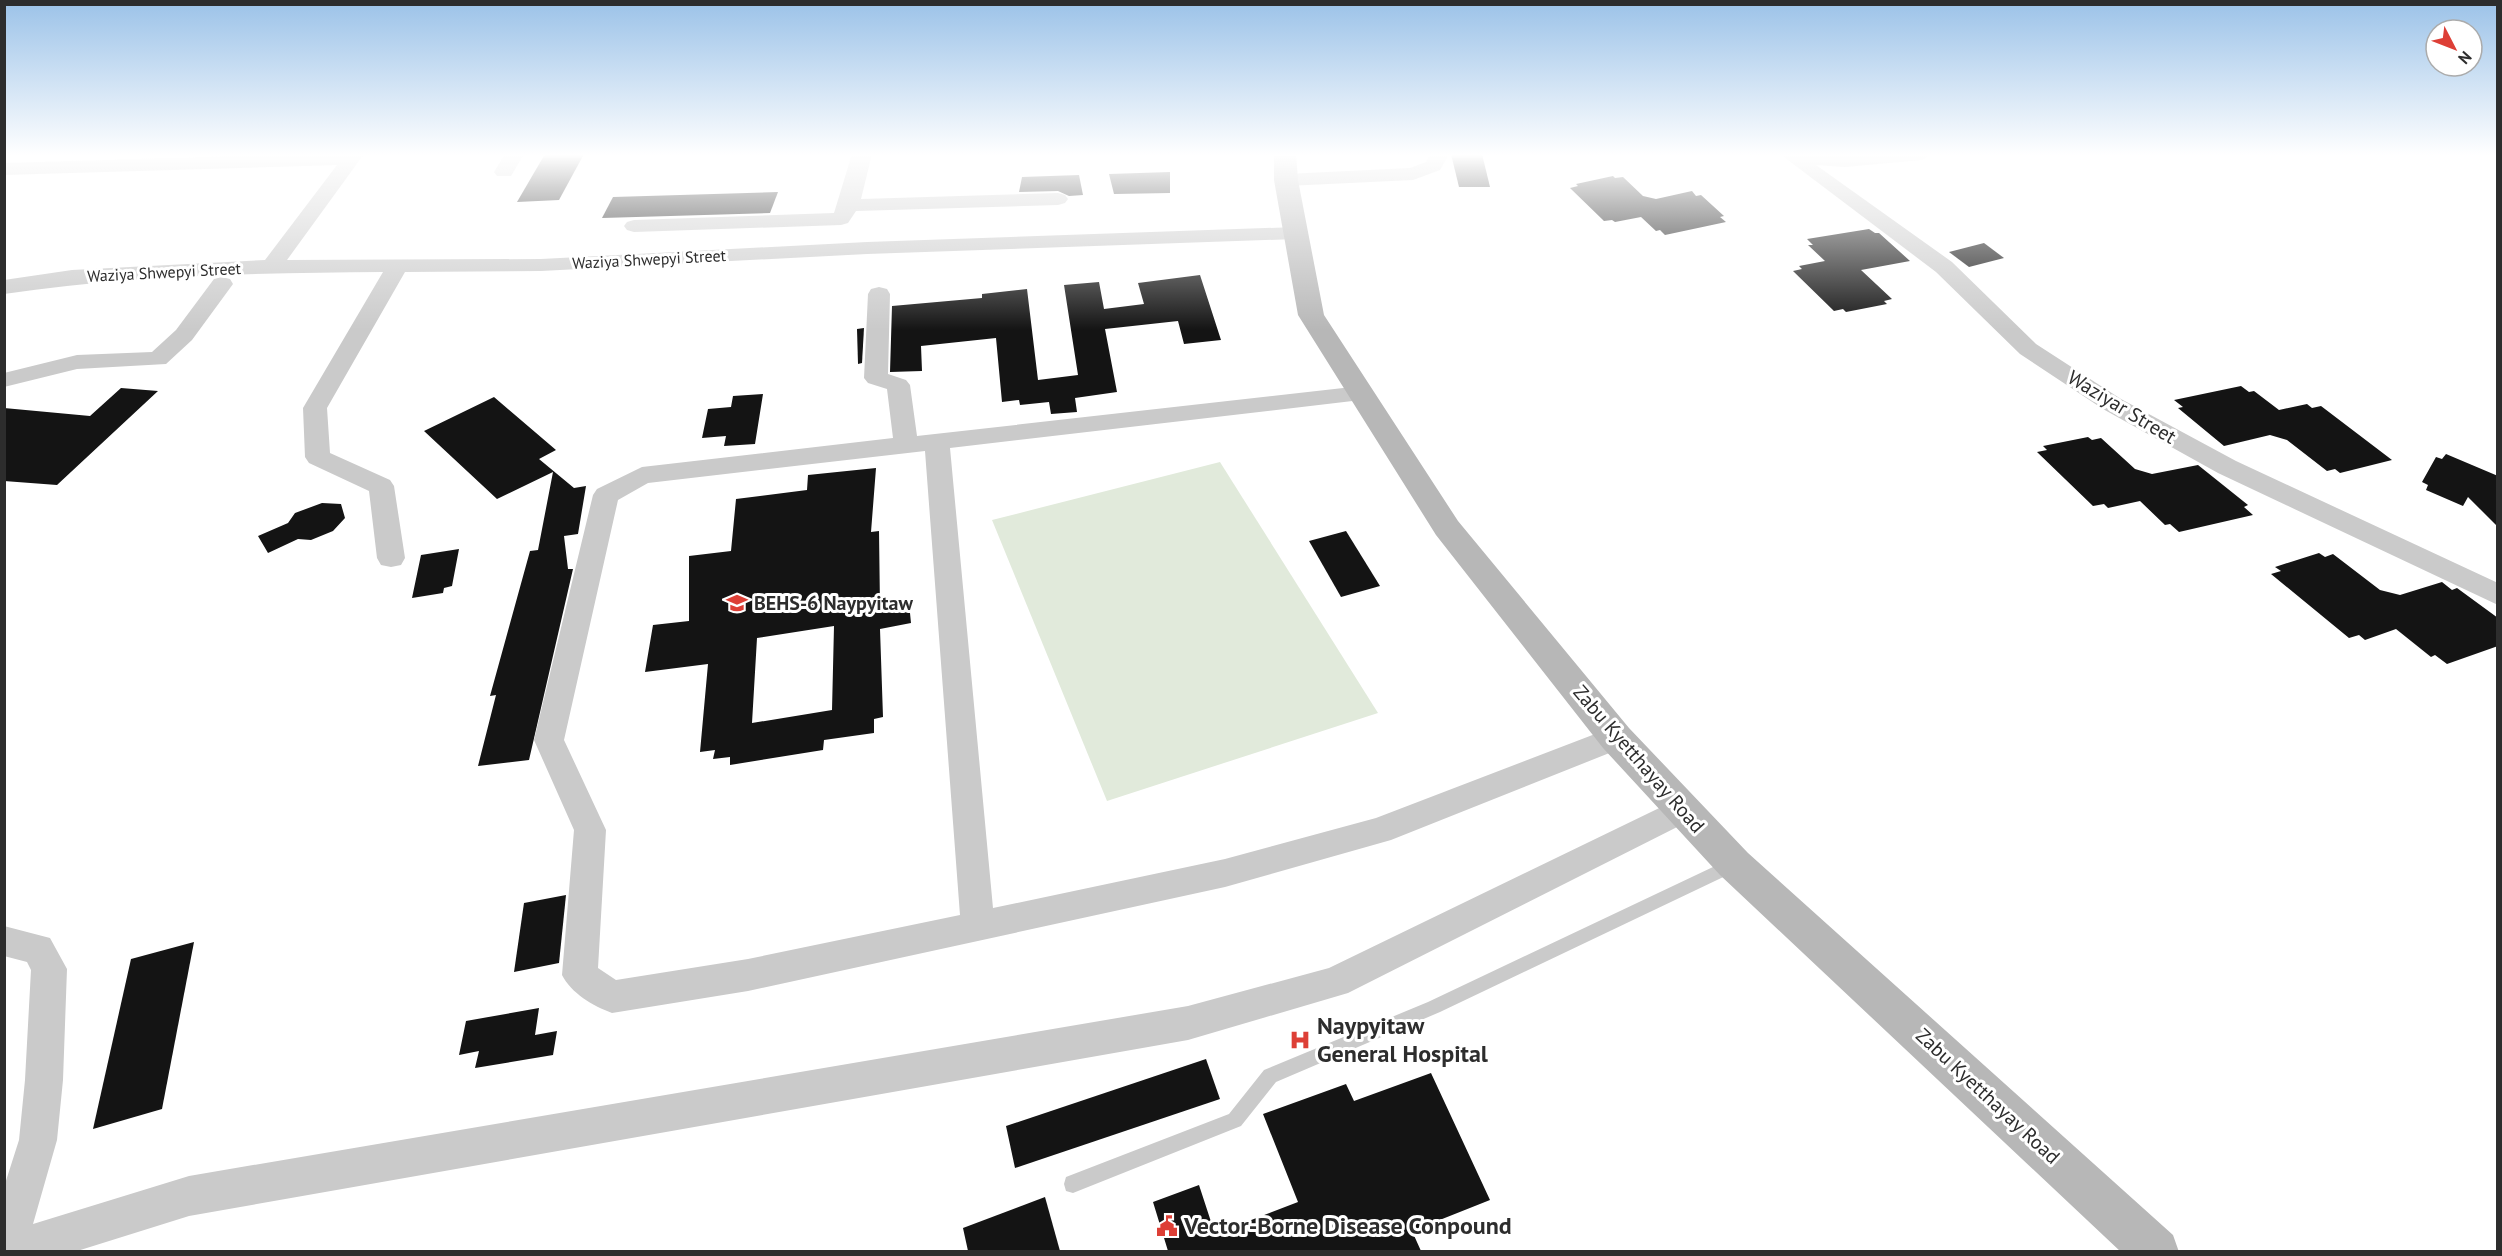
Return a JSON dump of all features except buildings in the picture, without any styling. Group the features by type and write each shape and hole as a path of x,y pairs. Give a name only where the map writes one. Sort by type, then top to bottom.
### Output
{"main road":[{"name":"Zabu Kyetthayay Road","path":"1292,213 1311,315 1447,528 1616,738 1734,864 2156,1251"}],"street":[{"path":"271,267 312,213"},
{"path":"634,226 841,219 845,213"},
{"name":"Waziyar Street","path":"1869,213 1944,267 2028,349 2112,404 2227,467 2498,595"},
{"name":"Waziya Shwepyi Street","path":"4,287 72,277 271,267 541,265 867,248 1295,233"},
{"path":"391,558 381,486 318,457 315,408 398,265"},
{"path":"4,380 77,362 158,359 184,335 222,284"},
{"path":"879,294 876,378 898,385 906,444"},
{"path":"1361,393 642,475 606,495 549,740 590,830 580,975 612,997 748,975 1225,873 1380,831 1616,738"},
{"path":"938,440 978,927"},
{"path":"6,1251 189,1196 1188,1023 1336,982 1682,810"},
{"path":"4,941 38,949 49,969 44,1080 38,1140 6,1251"}],"lane":[{"path":"1073,1184 1234,1120 1270,1076 1434,1007 1734,864"}],"green space":[{"path":"1220,462 1378,713 1107,801 992,520"}],"place":[{"name":"BEHS-6 Naypyitaw","path":"737,603"},
{"name":"Naypyitaw General Hospital","path":"1300,1040"},
{"name":"Vector-Borne Disease Conpound","path":"1167,1226"}]}
